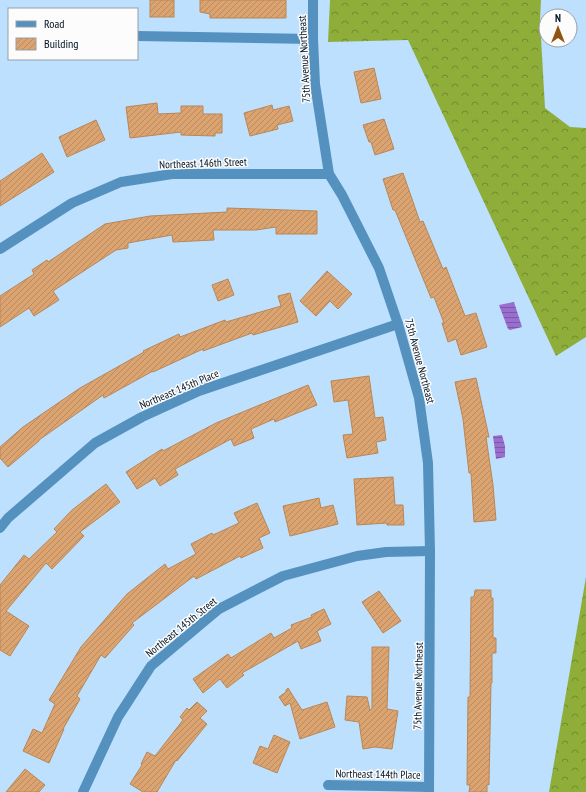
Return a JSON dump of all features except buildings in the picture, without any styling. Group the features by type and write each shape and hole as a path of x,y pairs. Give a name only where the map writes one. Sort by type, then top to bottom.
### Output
{"street":[{"name":"75th Avenue Northeast","path":"313,0 315,84 329,174 342,195 379,268 398,324 419,398 428,463 430,551 429,789"},
{"path":"138,36 313,39"},
{"name":"Northeast 146th Street","path":"0,249 72,203 121,182 172,174 329,174"},
{"name":"Northeast 145th Place","path":"0,528 8,518 95,443 142,417 199,391 398,324"},
{"name":"Northeast 145th Street","path":"83,792 118,717 151,666 219,609 283,576 358,556 386,552 430,551"},
{"name":"Northeast 144th Place","path":"328,785 429,789"}],"green space":[{"path":"330,0 541,0 541,8 538,8 538,48 542,48 545,108 570,127 586,128 586,337 556,356 408,40 328,42"},
{"path":"586,577 586,792 549,792"}],"shaded area":[{"path":"514,302 522,327 510,330 508,329 499,305"},
{"path":"502,435 505,446 505,457 496,459 493,436"}]}
